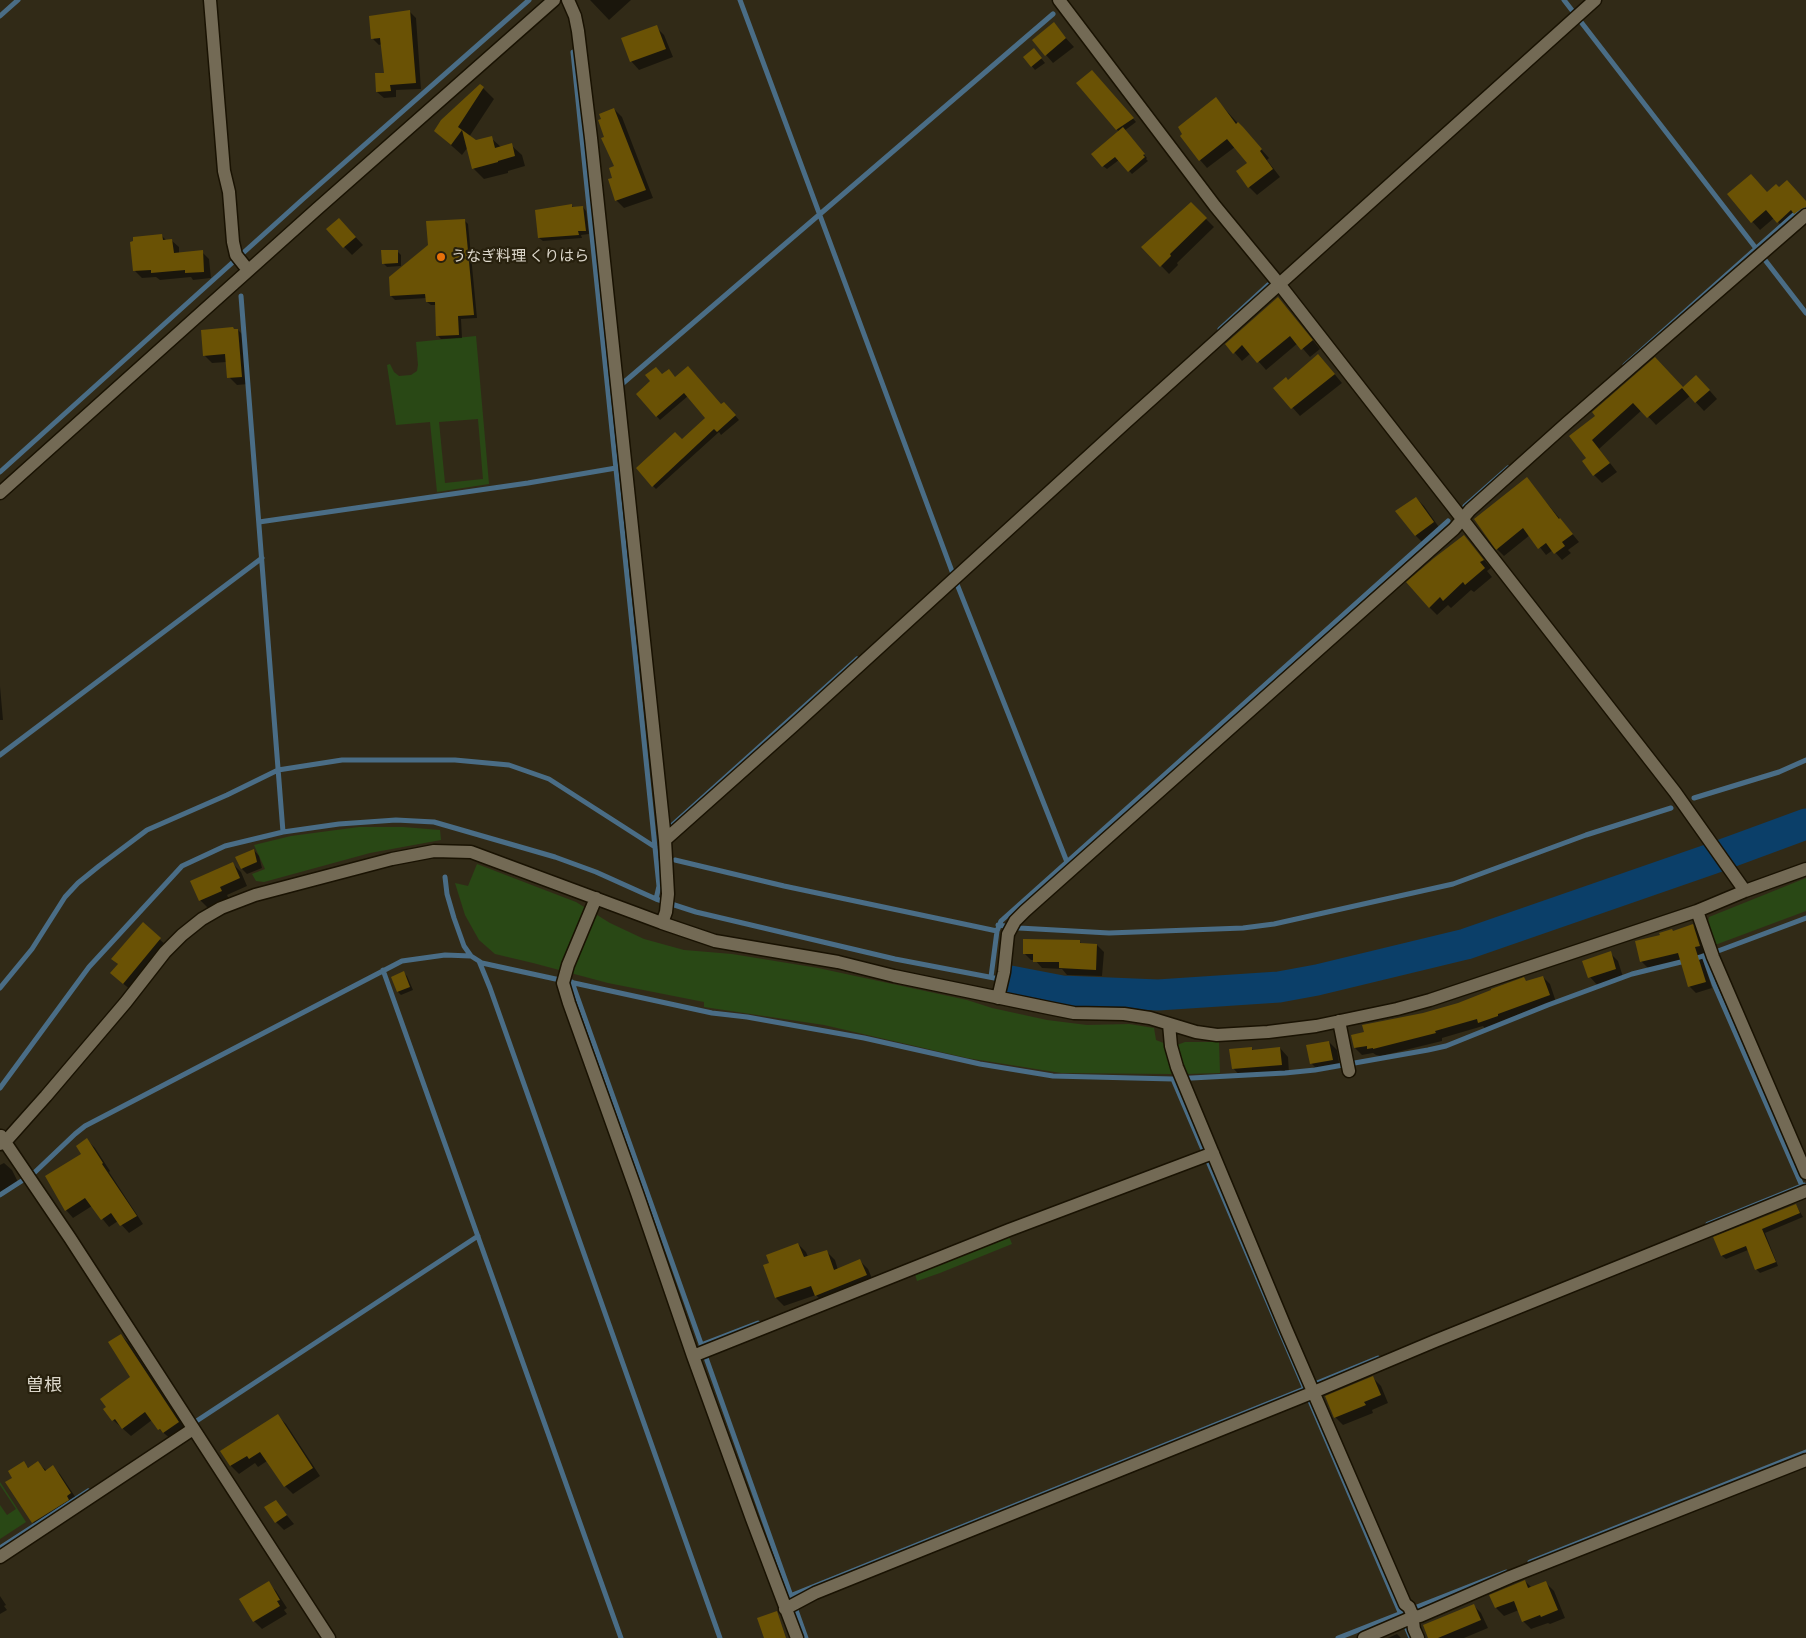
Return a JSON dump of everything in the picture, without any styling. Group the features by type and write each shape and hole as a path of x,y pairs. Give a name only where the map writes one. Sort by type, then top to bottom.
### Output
{"street":[{"path":"210,0 224,170 229,192 233,242 242,263"},
{"path":"0,493 242,263 554,0"},
{"path":"568,0 575,16 578,31 591,138 665,840 668,894 664,917"},
{"path":"1060,0 1216,206 1280,284 1674,792 1746,891"},
{"path":"665,840 1595,0"},
{"path":"999,992 1011,928 1025,911 1439,542 1470,510 1567,423 1806,215"},
{"path":"329,1638 30,1178 2,1140 120,1009 173,943 202,919 231,903 270,890 392,859 444,850 471,852 596,898 664,917 715,941 838,962 894,976 999,992 1074,1013 1124,1014 1150,1018 1196,1032 1217,1035 1268,1032 1316,1026 1430,1000 1697,911 1806,869"},
{"path":"596,898 564,978 569,1003 637,1193 700,1353 792,1606 797,1638"},
{"path":"1697,911 1711,953 1806,1173"},
{"path":"1339,1021 1348,1066"},
{"path":"1169,1024 1172,1056 1182,1078 1208,1155 1286,1329 1309,1394 1405,1604 1418,1638"},
{"path":"700,1353 1009,1230 1208,1155"},
{"path":"792,1606 834,1586 1804,1192"},
{"path":"0,1557 193,1430"},
{"path":"1364,1638 1409,1616 1420,1616 1510,1577 1806,1460"}],"green space":[{"path":"476,336 489,484 437,492 430,422 396,425 387,365 390,364 394,372 399,376 411,375 417,371 416,342","holes":["478,419 483,479 445,483 439,422"]},
{"path":"359,827 403,827 440,830 441,840 370,853 264,882 256,881 252,874 265,869 254,845 291,836"},
{"path":"477,864 576,902 610,923 644,939 684,950 732,954 818,968 967,1000 992,1008 1047,1020 1087,1025 1129,1024 1154,1028 1156,1040 1166,1044 1172,1074 1061,1073 967,1058 824,1025 704,1007 704,1002 608,983 495,954 479,940 465,915 455,883 468,886"},
{"path":"1806,878 1806,911 1715,945 1708,922 1709,917"},
{"path":"1185,1042 1219,1042 1220,1073 1186,1074 1177,1053 1177,1045"},
{"path":"1008,1234 1012,1244 917,1281 914,1271"},
{"path":"0,1482 26,1522 0,1539 0,1505 7,1515 16,1509 0,1485"}],"building":[{"path":"410,10 416,83 390,85 391,91 376,92 375,73 384,73 380,38 371,39 369,16"},
{"path":"1054,22 1066,38 1045,56 1032,40"},
{"path":"657,25 666,49 630,62 621,38"},
{"path":"1034,48 1042,58 1031,67 1023,57"},
{"path":"1092,70 1134,118 1116,130 1076,83"},
{"path":"480,84 484,87 458,127 476,140 492,136 495,148 512,143 515,156 472,169 462,130 451,145 434,131 441,120"},
{"path":"1216,97 1236,124 1238,122 1262,149 1260,151 1273,169 1248,188 1236,171 1247,163 1227,139 1199,161 1180,136 1182,134 1178,127"},
{"path":"614,108 646,190 615,201 608,179 612,178 609,168 614,166 601,138 604,137 598,120 601,119 599,114"},
{"path":"1123,127 1145,154 1143,155 1145,157 1128,172 1115,157 1102,167 1091,154"},
{"path":"1751,174 1767,192 1776,184 1779,187 1787,180 1806,201 1806,207 1794,214 1791,210 1777,223 1766,210 1751,223 1727,194"},
{"path":"1191,202 1207,218 1170,254 1171,256 1160,267 1141,247"},
{"path":"572,204 572,207 583,206 586,231 578,231 579,235 538,238 535,210"},
{"path":"339,218 356,237 343,248 326,229"},
{"path":"465,219 474,315 458,316 459,335 436,336 435,302 426,302 425,294 390,296 389,277 428,245 426,221"},
{"path":"162,234 163,240 172,239 174,253 203,250 204,272 185,273 185,270 151,273 151,270 133,271 130,242 133,241 133,237"},
{"path":"381,250 398,250 398,263 382,264"},
{"path":"1278,297 1313,340 1301,350 1290,336 1257,363 1242,345 1233,354 1225,344"},
{"path":"233,327 238,329 242,377 227,378 225,354 203,356 201,330"},
{"path":"1318,354 1335,374 1291,409 1273,388 1286,377 1288,380"},
{"path":"1655,357 1683,387 1696,375 1710,390 1695,403 1682,388 1647,418 1633,403 1592,440 1610,463 1593,476 1582,461 1586,458 1569,436 1595,416 1592,412"},
{"path":"688,366 721,404 724,402 736,415 717,432 714,429 652,487 636,468 675,432 682,439 705,418 684,393 656,417 636,394 650,381 645,375 656,367 662,374 669,369 675,377"},
{"path":"1527,477 1573,534 1562,542 1565,546 1554,554 1546,543 1538,549 1523,528 1496,550 1474,519"},
{"path":"1416,497 1434,522 1415,536 1395,511"},
{"path":"1464,535 1484,560 1480,562 1485,568 1465,585 1463,582 1443,601 1440,597 1429,608 1406,582"},
{"path":"254,849 257,862 241,869 235,857"},
{"path":"233,862 240,878 220,887 222,891 199,901 190,881"},
{"path":"143,922 161,938 123,984 110,973 118,964 111,959"},
{"path":"1693,924 1700,946 1695,947 1706,982 1688,987 1678,953 1640,962 1635,941"},
{"path":"1023,939 1080,940 1080,943 1097,944 1096,970 1059,968 1059,962 1033,962 1033,954 1023,954"},
{"path":"1611,951 1616,969 1588,978 1582,961"},
{"path":"404,971 410,987 397,992 391,977"},
{"path":"1543,976 1550,995 1498,1014 1498,1016 1478,1023 1477,1019 1435,1031 1436,1033 1373,1049 1367,1049 1367,1046 1354,1048 1351,1035 1364,1032 1362,1025 1423,1013 1458,1003 1524,977 1526,981"},
{"path":"1329,1041 1333,1060 1310,1064 1306,1045"},
{"path":"1252,1047 1252,1050 1280,1047 1282,1065 1232,1069 1229,1049"},
{"path":"87,1138 137,1216 120,1226 111,1213 101,1220 85,1198 65,1211 45,1176 81,1154 76,1146"},
{"path":"1796,1204 1800,1213 1762,1229 1776,1262 1755,1270 1746,1246 1721,1256 1713,1237"},
{"path":"798,1243 804,1257 827,1250 834,1270 860,1259 867,1275 815,1296 811,1286 775,1298 763,1265 769,1263 766,1255"},
{"path":"121,1334 179,1422 163,1433 160,1429 158,1430 145,1412 122,1429 115,1419 112,1421 103,1409 106,1407 100,1399 130,1377 108,1342"},
{"path":"1373,1376 1381,1395 1364,1402 1366,1405 1334,1418 1325,1396"},
{"path":"278,1414 313,1468 284,1487 260,1452 249,1459 247,1456 230,1466 220,1451"},
{"path":"24,1461 28,1468 38,1461 45,1471 53,1465 71,1493 67,1496 69,1500 32,1523 5,1482 12,1478 8,1471"},
{"path":"276,1500 287,1515 275,1523 264,1507"},
{"path":"1525,1580 1528,1588 1546,1581 1558,1610 1522,1622 1514,1601 1495,1608 1489,1595"},
{"path":"269,1581 280,1600 277,1601 280,1606 253,1622 239,1599"},
{"path":"1474,1604 1481,1620 1438,1638 1428,1638 1423,1625"},
{"path":"777,1611 786,1638 764,1638 757,1618"}],"waterway":[{"path":"0,16 18,0"},
{"path":"0,472 303,199 529,0"},
{"path":"740,0 953,574 1067,862"},
{"path":"1564,0 1806,313"},
{"path":"622,384 1053,14"},
{"path":"573,52 659,886 656,899"},
{"path":"1625,365 1806,204"},
{"path":"1220,329 1268,285"},
{"path":"241,296 283,832"},
{"path":"259,522 528,483 616,468"},
{"path":"1465,506 1508,468"},
{"path":"991,977 997,931 1001,921 1448,521"},
{"path":"0,755 262,558"},
{"path":"669,828 857,659"},
{"path":"0,988 32,949 65,897 78,883 99,866 147,830 278,770 342,760 455,760 509,765 549,779 655,847"},
{"path":"1694,798 1779,772 1806,760"},
{"path":"998,925 1109,933 1243,928 1274,924 1453,884 1586,835 1671,808"},
{"path":"0,1088 89,967 182,866 225,846 283,832 339,824 396,820 434,822 555,857 596,872 656,899 696,912 895,959 1010,981"},
{"path":"1010,981 1062,991 1158,995 1279,987 1317,980 1466,944 1806,824"},
{"path":"675,860 784,886 997,931"},
{"path":"445,877 447,894 464,946 471,956 482,963 712,1013 747,1017 864,1038 980,1064 1053,1076 1173,1079 1285,1073 1315,1070 1428,1050 1446,1046 1632,974 1685,961"},
{"path":"1694,959 1806,918"},
{"path":"0,1195 34,1173 85,1126 402,961 445,955 471,956"},
{"path":"1704,956 1714,984 1803,1188"},
{"path":"479,961 720,1638"},
{"path":"383,970 621,1638"},
{"path":"572,982 806,1638"},
{"path":"1173,1079 1411,1638"},
{"path":"1708,1224 1804,1185"},
{"path":"195,1422 478,1236"},
{"path":"701,1345 758,1323"},
{"path":"1317,1383 1378,1358"},
{"path":"790,1596 1304,1389"},
{"path":"1530,1562 1806,1452"},
{"path":"0,1548 88,1491"},
{"path":"1338,1638 1506,1572"}],"place":[{"name":"うなぎ料理 くりはら","path":"441,257"}],"district":[{"name":"曽根","path":"44,1387"}]}
